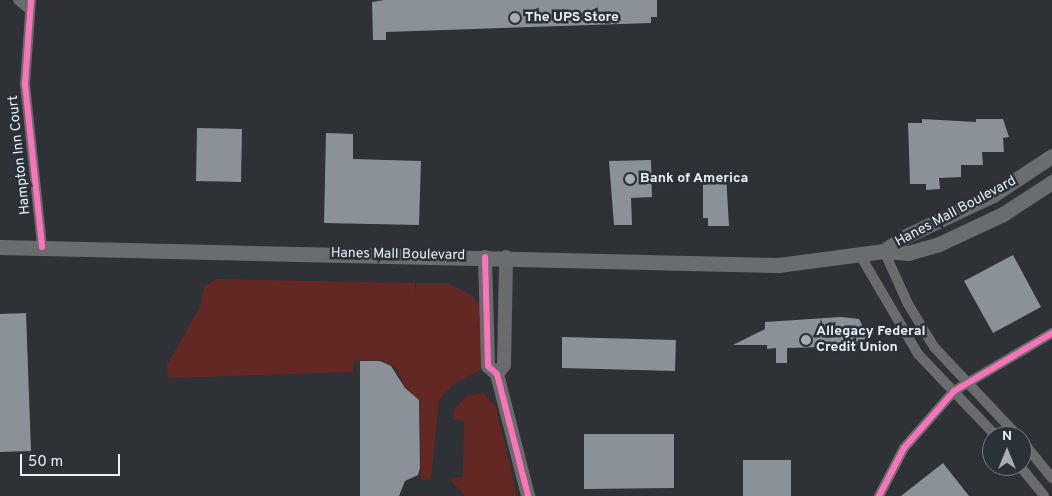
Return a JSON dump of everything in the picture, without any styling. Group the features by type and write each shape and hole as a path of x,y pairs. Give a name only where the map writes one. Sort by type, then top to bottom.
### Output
{"main road":[{"name":"Hanes Mall Boulevard","path":"884,251 904,236 993,195 1052,156"},
{"name":"Hanes Mall Boulevard","path":"0,247 778,265 860,256 884,251 908,253 973,230 1052,182"}],"street":[{"path":"18,0 30,4"},
{"name":"Hampton Inn Court","path":"30,4 25,84 42,247"},
{"path":"884,251 918,322 966,383 1008,426"},
{"path":"860,256 918,354 987,426"},
{"path":"485,257 488,366 497,374 528,496"},
{"path":"497,374 504,365 506,258"},
{"path":"879,496 904,448 954,391 1052,333"},
{"path":"1032,453 1052,478"},
{"path":"1028,476 1044,496"}],"shaded area":[{"path":"217,279 415,283 415,293 416,283 447,283 473,296 481,308 481,370 454,384 439,400 431,478 421,481 420,400 406,390 396,368 380,360 354,361 353,372 168,378 167,365 200,307 204,286"},
{"path":"483,393 496,407 517,496 465,496 451,481 452,478 463,477 464,421 453,420 454,410 466,396"}],"building":[{"path":"384,0 657,0 657,17 651,17 651,23 386,32 386,40 373,40 372,2"},
{"path":"922,119 976,122 976,119 1003,119 1009,137 1003,138 1004,152 982,152 983,165 961,165 961,177 939,178 940,189 926,190 926,184 910,184 908,123 922,123"},
{"path":"197,128 242,129 241,182 196,181"},
{"path":"326,133 353,134 353,159 421,161 419,225 324,223"},
{"name":"Bank of America","path":"651,160 652,197 631,198 632,225 614,225 609,161"},
{"path":"703,174 726,174 729,226 708,226 708,218 703,218"},
{"path":"1013,255 1041,307 993,333 964,281"},
{"path":"26,313 31,451 0,452 0,314"},
{"name":"Allegacy Federal Credit Union","path":"841,317 859,319 870,341 860,341 860,346 787,348 787,363 776,363 776,348 767,349 767,345 733,345 765,329 765,322"},
{"path":"562,337 676,340 675,371 562,368"},
{"path":"360,361 380,361 391,366 405,388 419,400 420,468 418,475 405,481 399,496 360,496"},
{"path":"584,434 674,434 674,488 584,489"},
{"path":"743,460 791,460 791,496 743,496"},
{"path":"943,463 969,496 901,496"}],"cycle path":[{"path":"31,0 25,84 42,247"},
{"path":"485,257 488,366 497,374 528,496"},
{"path":"879,496 904,448 954,391 1052,333"}],"place":[{"name":"The UPS Store","path":"515,18"},
{"name":"Bank of America","path":"630,179"},
{"name":"Allegacy Federal Credit Union","path":"806,340"}]}
